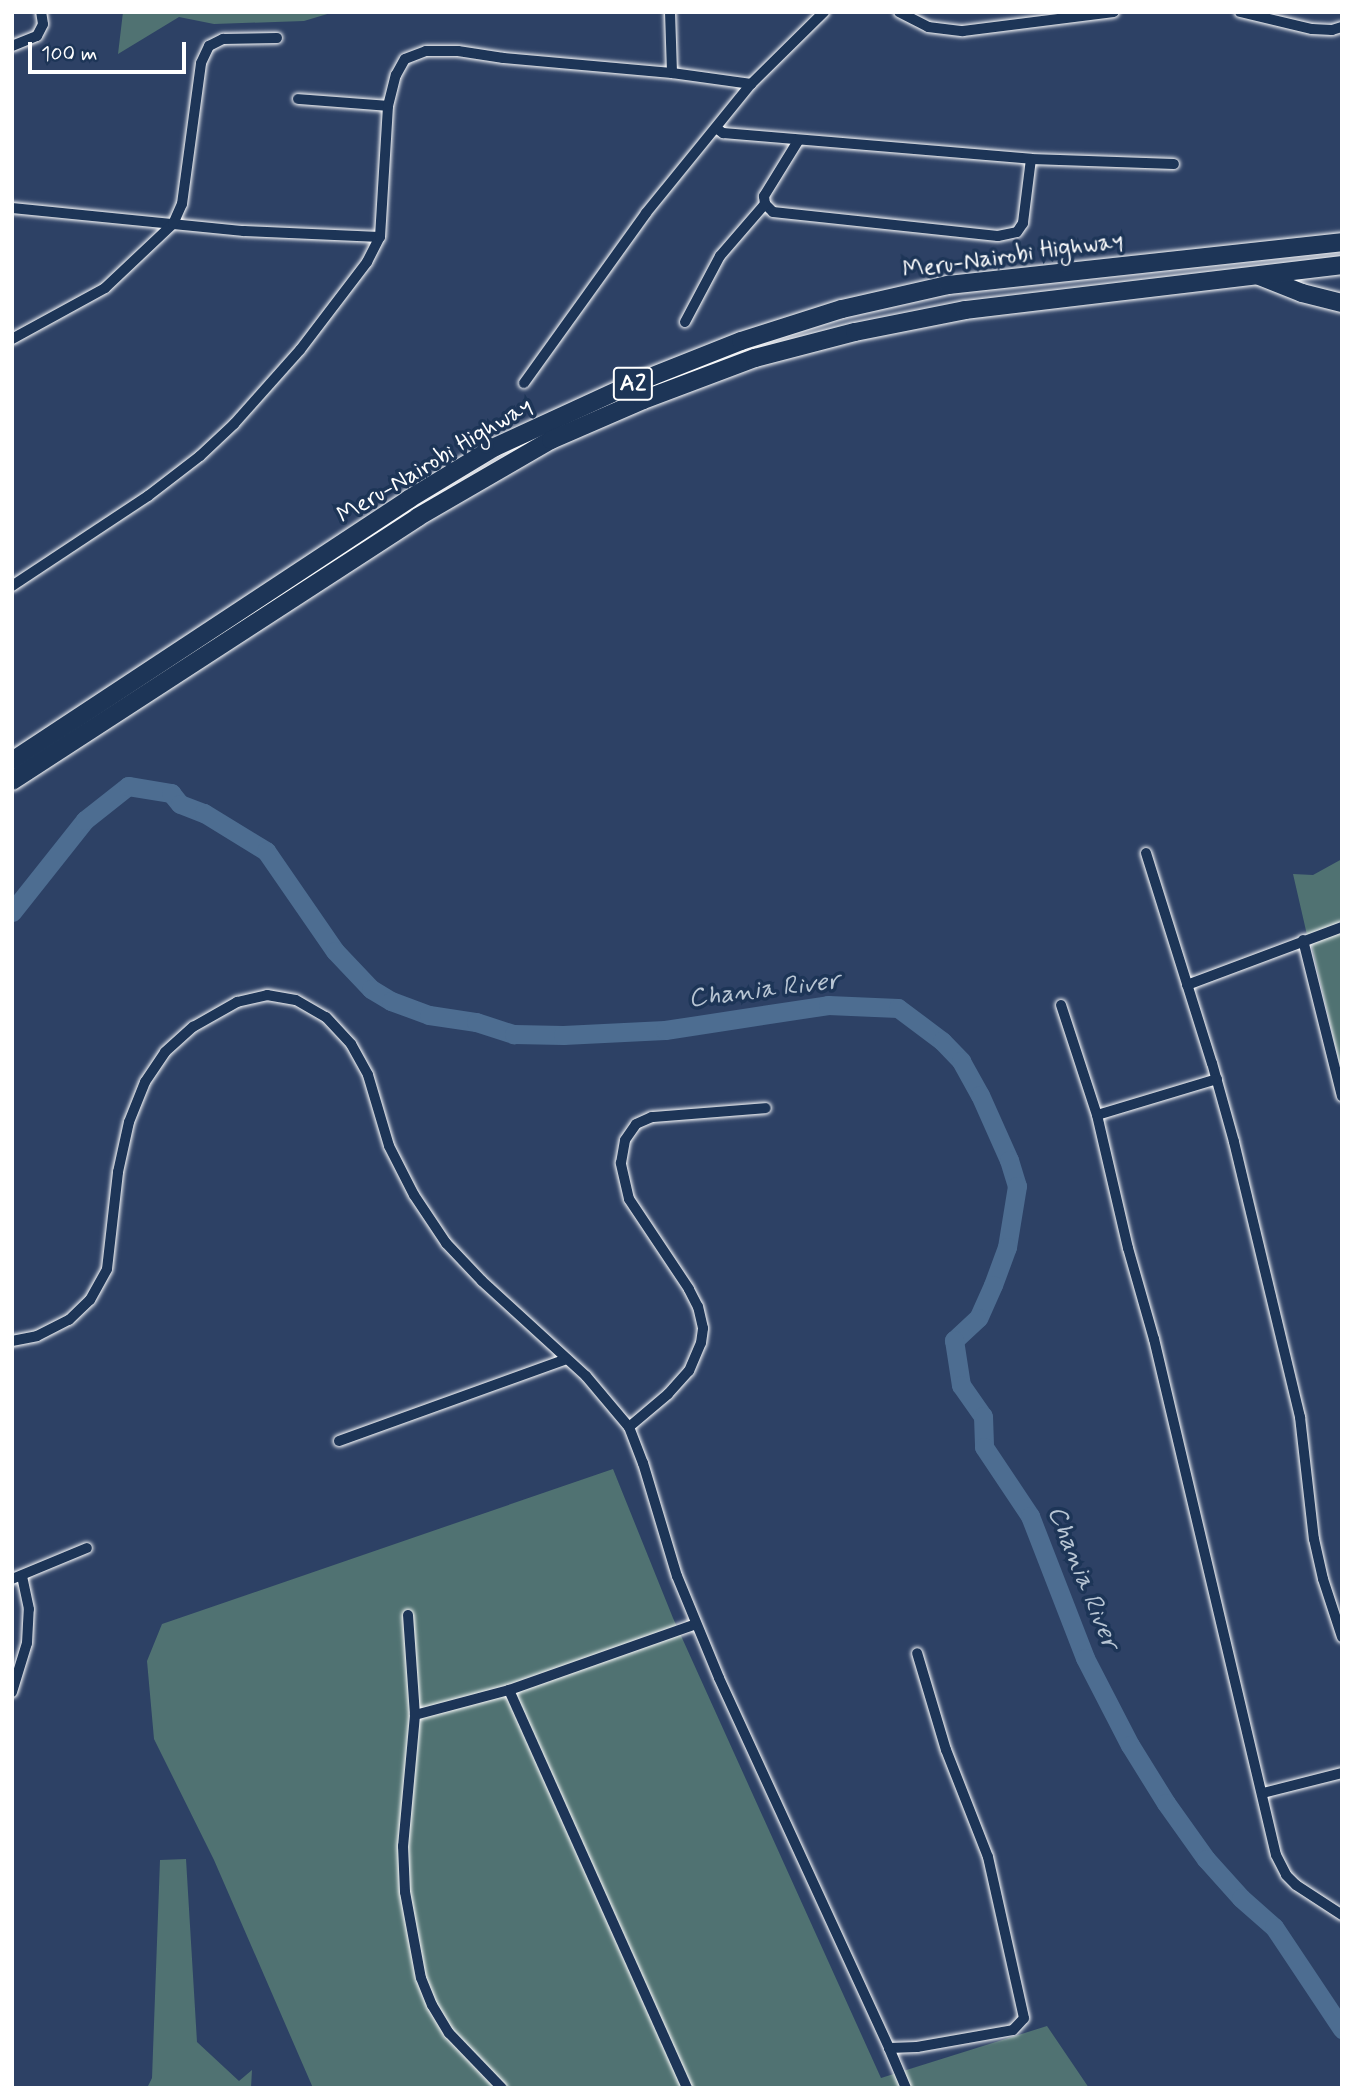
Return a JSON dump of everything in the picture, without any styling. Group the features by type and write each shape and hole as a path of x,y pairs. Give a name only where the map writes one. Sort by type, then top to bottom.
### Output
{"highway":[{"path":"1312,245 1342,236"},
{"name":"Meru-Nairobi Highway","path":"12,761 409,499 495,447 619,390 716,351 842,309 948,285 1342,242"},
{"name":"Meru-Nairobi Highway","path":"12,781 418,517 551,440 643,400 755,359 855,332 965,310 1342,265"},
{"path":"1255,274 1302,293 1342,303"}],"street":[{"path":"12,46 37,36 43,24 41,12"},
{"path":"670,12 672,73"},
{"path":"524,383 646,213 751,84 824,12"},
{"path":"899,12 928,26 963,31 1115,12"},
{"path":"1240,12 1312,29 1332,30 1342,27"},
{"path":"12,339 105,288 173,224 184,195 201,64 209,46 223,39 277,38"},
{"path":"12,586 148,496 200,456 234,424 300,350 367,262 380,237 388,106 396,75 405,59 426,51 458,51 751,84"},
{"path":"298,99 388,106"},
{"path":"716,128 723,133 798,141 1031,159 1174,164"},
{"path":"798,141 764,195 765,204 773,212 1007,236 1017,232 1023,223 1031,159"},
{"path":"685,322 720,256 765,204"},
{"path":"12,208 244,231 380,237"},
{"path":"1146,853 1217,1079 1300,1417 1314,1539 1322,1579 1342,1637"},
{"path":"1187,985 1342,927"},
{"path":"1303,940 1342,1096"},
{"path":"12,1341 37,1336 69,1320 90,1300 107,1269 118,1172 129,1122 145,1082 165,1052 193,1027 237,1002 267,995 296,1000 326,1017 351,1044 368,1075 389,1146 414,1195 446,1243 608,1399 628,1427 643,1463 673,1567 696,1624 906,2088"},
{"path":"1061,1005 1097,1115 1128,1248 1154,1339 1276,1854 1286,1875 1342,1914"},
{"path":"1097,1115 1217,1079"},
{"path":"628,1427 668,1394 689,1371 701,1343 702,1328 698,1307 689,1289 629,1199 621,1164 625,1140 636,1124 652,1117 766,1108"},
{"path":"339,1441 567,1359"},
{"path":"12,1692 27,1643 29,1609 17,1578 87,1548"},
{"path":"408,1615 415,1715 403,1846 405,1892 421,1978 432,2005 449,2033 502,2088"},
{"path":"415,1715 509,1690 696,1624"},
{"path":"889,2048 917,2047 1013,2031 1024,2018 988,1857 946,1750 917,1653"},
{"path":"509,1690 687,2088"},
{"path":"1263,1793 1342,1773"}],"green space":[{"path":"123,12 334,12 304,21 214,24 179,17 118,54"},
{"path":"1342,859 1342,922 1307,935 1293,874 1313,875"},
{"path":"1342,931 1342,1065 1340,1065 1311,943"},
{"path":"613,1469 673,1618 881,2078 1047,2026 1089,2088 313,2088 214,1860 154,1739 147,1661 162,1624"},
{"path":"186,1859 197,2042 239,2081 252,2070 251,2088 147,2088 152,2078 160,1860"}],"waterway":[{"name":"Chania River","path":"12,912 85,820 128,786 171,793 180,804 204,813 266,851 335,951 371,989 391,1001 429,1015 476,1022 514,1034 563,1035 665,1030 828,1005 898,1008 942,1041 961,1061 980,1095 1009,1160 1017,1186 1007,1247 993,1285 978,1318 954,1340 961,1385 983,1416 984,1447 1030,1516 1085,1658 1130,1745 1166,1803 1206,1859 1241,1898 1274,1927 1342,2029"}]}
